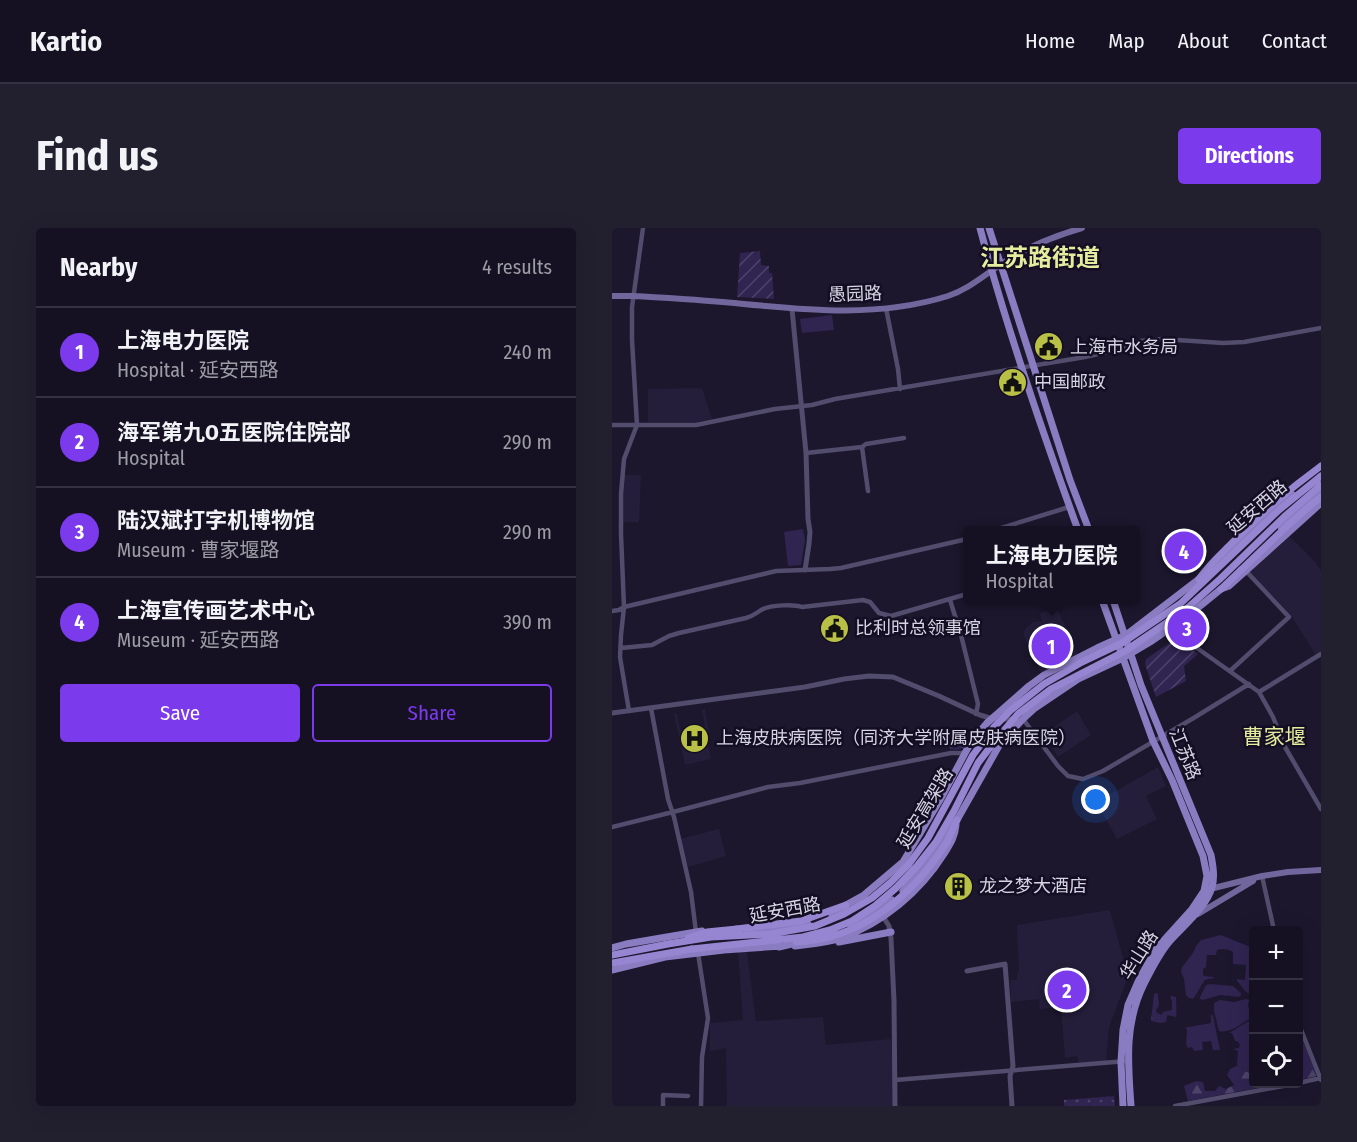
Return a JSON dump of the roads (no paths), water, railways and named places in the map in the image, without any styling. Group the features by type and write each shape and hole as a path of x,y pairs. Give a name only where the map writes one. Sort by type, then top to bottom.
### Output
{"highway":[{"path":"1199,579 1250,524 1287,491 1321,466"},
{"name":"延安高架路","path":"612,955 668,944 711,938 771,934 815,926 844,914 872,897 891,883 909,864 928,838 973,754 1011,710 1044,684 1122,643 1180,604 1279,510 1321,474"},
{"name":"延安高架路","path":"612,963 692,949 779,943 830,930 875,906 918,866 936,842 954,812 978,763 1018,714 1051,689 1125,651 1184,611 1321,485"},
{"path":"1221,589 1321,497"},
{"path":"779,943 812,941 835,936 862,925 888,908 907,892 937,858 957,820"},
{"path":"668,944 707,932 801,921 846,905"}],"main road":[{"path":"980,228 1021,368 1076,526"},
{"path":"989,228 1070,480 1087,526"},
{"name":"愚园路","path":"612,296 836,311 886,308 931,301 951,295 1014,256 1049,239 1082,228"},
{"name":"延安西路","path":"696,935 800,918 846,905 864,895 903,862 940,800 970,742 987,723 1044,675 1126,635 1199,579 1267,514 1321,474"},
{"name":"延安西路","path":"612,970 665,957 818,938 880,914 903,902 937,865 955,836 957,820 1000,744 1023,719 1078,679 1123,658 1172,627 1221,589 1227,579 1321,490"},
{"path":"1243,571 1321,503"},
{"path":"1302,506 1309,513"},
{"name":"江苏路","path":"1104,604 1153,741 1172,780 1203,856 1207,876 1204,891"},
{"name":"江苏路","path":"1114,604 1141,685 1211,855 1214,871 1212,889"},
{"name":"华山路","path":"1123,1106 1123,1030 1128,1005 1155,950 1192,909 1204,891 1262,876 1321,870"},
{"name":"华山路","path":"1131,1106 1124,1062 1134,1010 1143,986 1168,943 1194,916 1262,876"},
{"path":"1194,916 1212,889"},
{"name":"延安西路","path":"779,943 815,943 840,938 876,921 880,914"},
{"path":"815,943 826,944 891,932"},
{"path":"612,948 626,944 696,935"},
{"path":"612,955 696,935"}],"street":[{"path":"629,711 620,657 624,607 621,476 624,459 637,425 632,307 643,228"},
{"path":"886,308 900,389"},
{"path":"792,309 806,453 810,532 805,570"},
{"path":"612,425 696,425 775,409 801,407 835,399 1033,366 1111,351 1140,341 1162,339 1244,342 1321,328"},
{"path":"806,453 862,447 866,444 904,438"},
{"path":"862,447 868,492"},
{"path":"1010,526 1069,507"},
{"path":"612,611 776,571 852,566 963,540"},
{"path":"1230,671 1289,617 1243,571"},
{"path":"621,648 652,645 674,634 746,618 765,608 795,604 802,607 866,600 879,613 888,616 963,595"},
{"path":"950,600 978,704 976,714"},
{"path":"1172,627 1259,692 1273,717 1285,747 1321,809"},
{"path":"1259,692 1321,654"},
{"path":"612,713 805,687 844,679 869,676 893,677 976,714 993,719 1023,719 1068,776 1083,778 1103,771 1249,684"},
{"path":"651,708 668,800 673,812 691,892 696,935"},
{"path":"612,826 768,787 800,783 951,753 965,753"},
{"path":"1262,876 1273,926"},
{"path":"864,895 891,932 895,1106"},
{"path":"698,953 708,1018 702,1057 701,1106"},
{"path":"967,971 1005,963 1013,1066 1010,1076 1012,1106"},
{"path":"1303,1032 1321,1079 1303,1082"},
{"path":"895,1080 1124,1062"},
{"path":"1175,1106 1268,1088"},
{"path":"663,1106 663,1095 688,1096"}],"place":[{"name":"上海市水务局","path":"1049,347"},
{"name":"中国邮政","path":"1013,382"},
{"name":"上海宣传画艺术中心","path":"1184,551"},
{"name":"比利时总领事馆","path":"834,628"},
{"name":"陆汉斌打字机博物馆","path":"1187,628"},
{"name":"上海电力医院","path":"1051,646"},
{"name":"上海皮肤病医院（同济大学附属皮肤病医院）","path":"695,738"},
{"name":"龙之梦大酒店","path":"958,886"},
{"name":"海军第九O五医院住院部","path":"1067,990"}],"district":[{"name":"江苏路街道","path":"1040,258"},
{"name":"曹家堰","path":"1274,737"}]}
